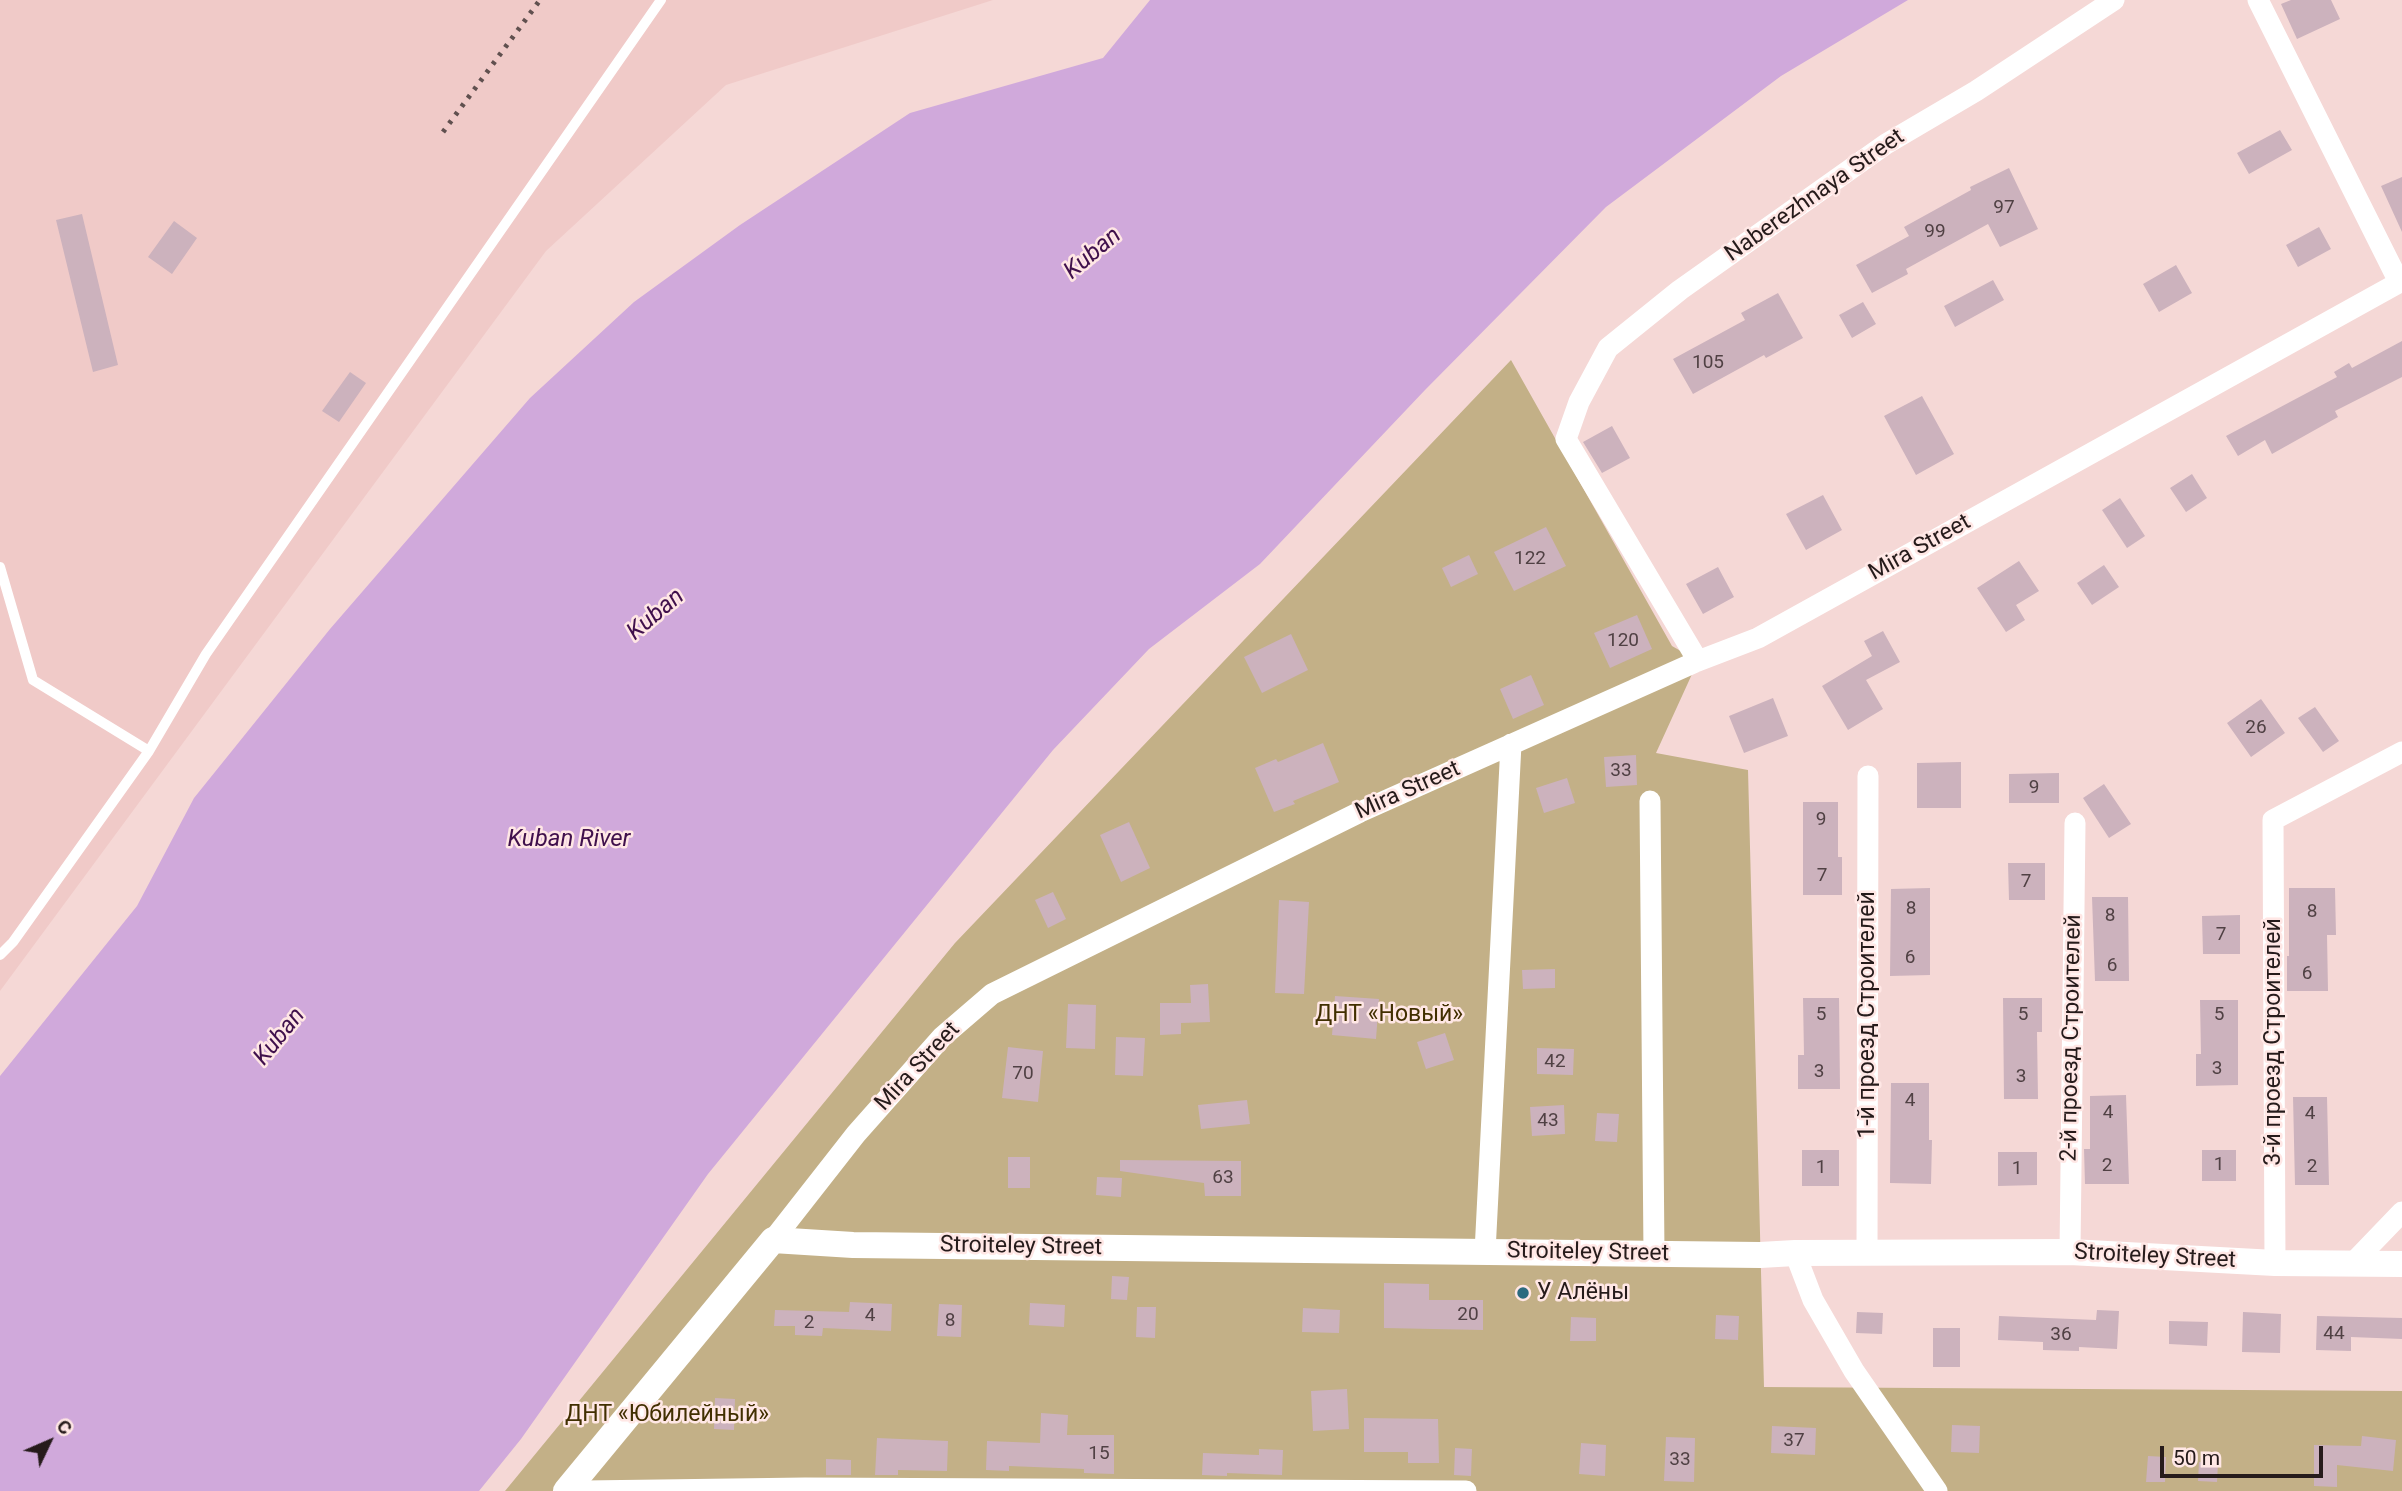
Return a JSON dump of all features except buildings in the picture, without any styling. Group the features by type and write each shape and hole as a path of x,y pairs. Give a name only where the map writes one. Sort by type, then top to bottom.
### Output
{"street":[{"name":"Naberezhnaya Street","path":"1698,661 1566,439 1579,402 1608,348 1659,307 1886,144 1976,92 2114,0"},
{"path":"2258,0 2401,281"},
{"name":"Mira Street","path":"566,1491 773,1240 856,1134 942,1037 992,994 1360,812 1698,661 1758,638 2401,281"},
{"path":"1485,1252 1511,744"},
{"name":"3-й проезд Строителей","path":"2275,1263 2273,820 2402,752"},
{"name":"1-й проезд Строителей","path":"1867,1254 1868,776"},
{"path":"1650,801 1654,1254"},
{"name":"2-й проезд Строителей","path":"2070,1252 2075,823"},
{"path":"2353,1263 2402,1212"},
{"name":"Stroiteley Street","path":"773,1240 853,1245 1760,1255 2070,1252 2275,1263 2402,1264"},
{"path":"1795,1253 1813,1300 1854,1371 1937,1491"},
{"path":"585,1491 805,1488 1466,1491"}],"lane":[{"path":"0,955 13,942 149,751 206,654 661,0"},
{"path":"0,567 33,680 149,751"}],"shaded area":[{"path":"0,0 993,0 726,85 546,251 0,991"}],"green space":[{"name":"ДНТ «Новый»","path":"1511,360 1672,646 1698,661 1656,753 1748,770 1764,1387 2402,1391 2402,1491 505,1491 955,943"}],"water":[{"name":"Kuban River","path":"1150,0 1908,0 1781,76 1606,207 1425,390 1260,564 1149,649 1053,750 708,1174 521,1439 479,1491 0,1491 0,1076 137,906 194,798 330,629 530,398 634,302 740,225 910,113 1103,58"}],"railway":[{"path":"443,132 540,0"}],"place":[{"name":"У Алёны","path":"1523,1293"}],"water label":[{"name":"Kuban","path":"1093,254"},
{"name":"Kuban","path":"656,615"},
{"name":"Kuban","path":"280,1037"}],"park label":[{"name":"ДНТ «Юбилейный»","path":"667,1415"}]}
